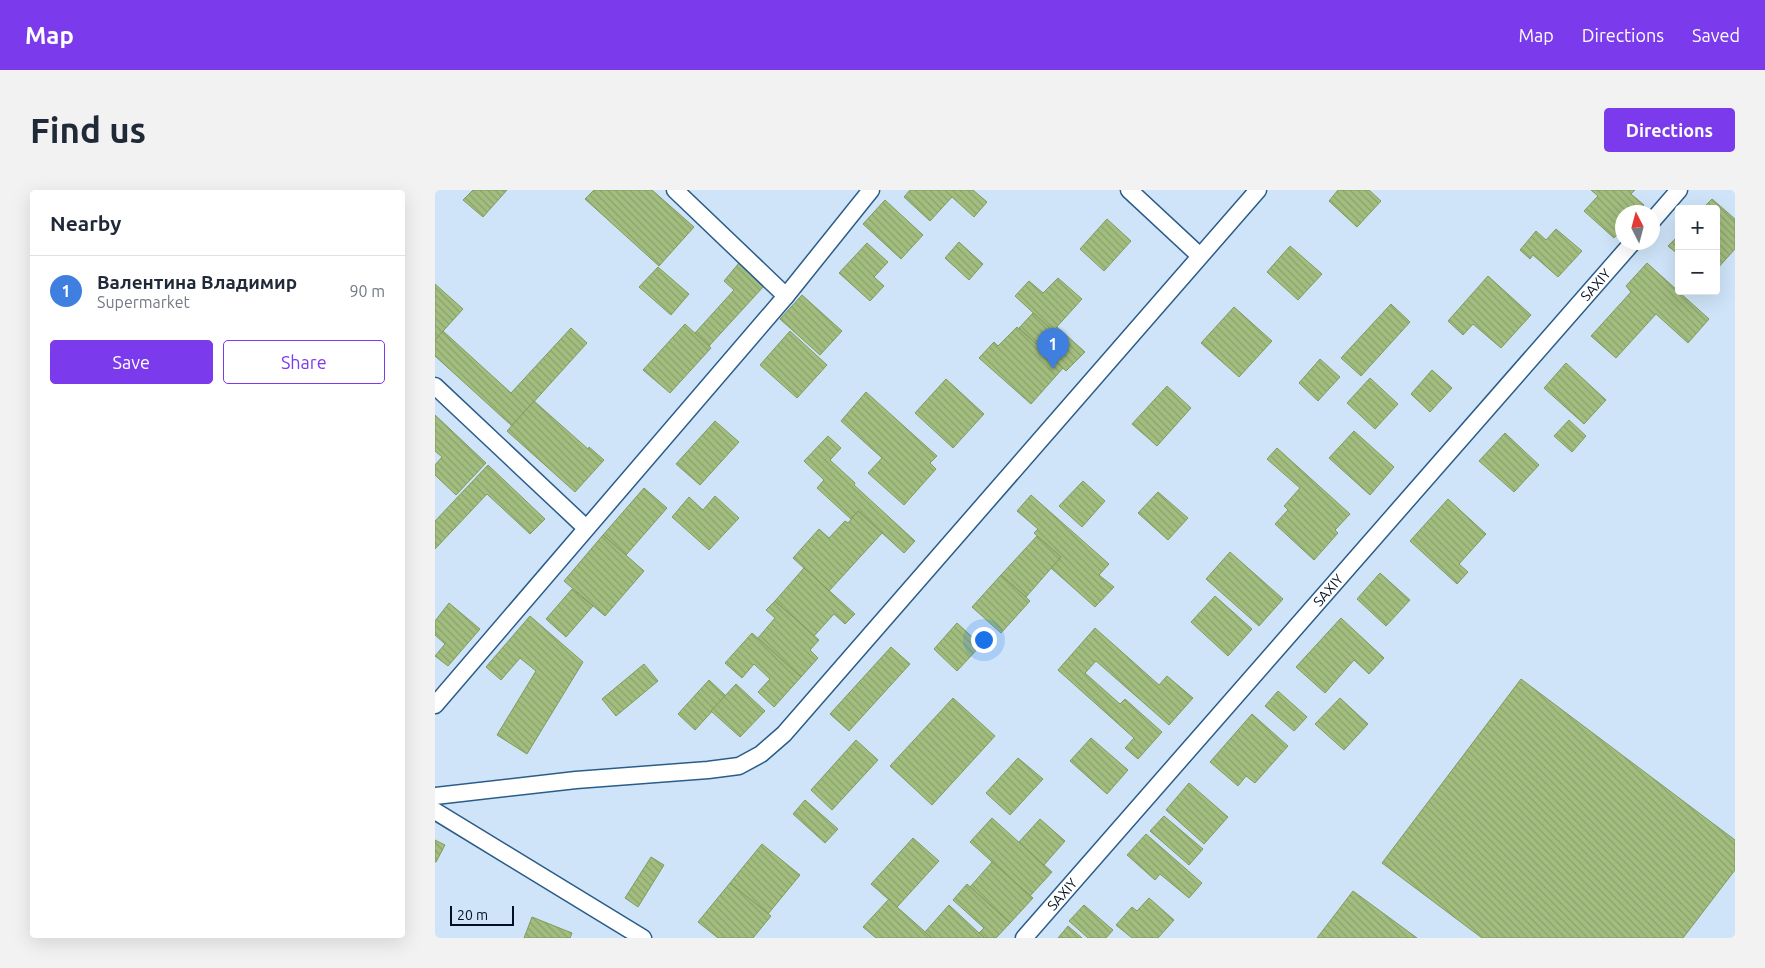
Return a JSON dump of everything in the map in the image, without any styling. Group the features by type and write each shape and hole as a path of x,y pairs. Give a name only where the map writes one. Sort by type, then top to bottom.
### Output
{"street":[{"path":"675,190 786,296"},
{"path":"435,705 786,296 871,190"},
{"path":"1129,190 1200,256"},
{"path":"435,796 576,780 708,770 739,766 761,754 784,734 1258,190"},
{"path":"1660,212 1679,190"},
{"name":"SAXIY","path":"1024,938 1626,250"},
{"path":"435,386 586,528"},
{"path":"435,811 643,938"}],"building":[{"path":"473,190 507,190 483,217 463,200"},
{"path":"594,190 652,190 694,227 659,266 585,199"},
{"path":"910,190 973,190 987,202 974,217 952,197 930,221 904,197"},
{"path":"1338,190 1369,190 1381,201 1357,227 1329,201"},
{"path":"1591,190 1635,190 1631,194 1644,205 1615,205 1614,238 1584,211 1598,196"},
{"path":"1712,199 1719,205 1706,205"},
{"path":"885,200 923,235 901,259 863,224"},
{"path":"1720,206 1735,219 1735,249 1720,266"},
{"path":"1107,219 1131,241 1104,271 1080,249"},
{"path":"1556,229 1582,251 1558,277 1533,255 1530,259 1520,250 1536,231 1546,240"},
{"path":"1675,239 1675,252 1668,246"},
{"path":"959,242 983,264 969,280 945,258"},
{"path":"867,243 888,262 874,277 884,286 870,301 839,273"},
{"path":"1290,246 1322,274 1298,300 1267,272"},
{"path":"739,263 764,286 709,346 695,333 734,290 724,281"},
{"path":"1647,263 1675,288 1675,295 1682,295 1709,319 1688,343 1656,314 1616,358 1591,336 1631,292 1626,286"},
{"path":"658,267 689,294 671,315 639,287"},
{"path":"1488,276 1531,315 1501,348 1473,324 1463,335 1448,321"},
{"path":"1058,278 1082,299 1053,331 1015,296 1029,281 1043,293"},
{"path":"435,284 463,309 435,340"},
{"path":"802,295 842,331 820,355 780,319"},
{"path":"1391,304 1410,322 1361,376 1341,358"},
{"path":"1234,307 1272,341 1239,377 1201,343"},
{"path":"1033,313 1053,331 1057,327 1085,352 1066,371 1019,328"},
{"path":"685,324 711,348 670,393 643,370"},
{"path":"1017,327 1063,368 1031,404 979,358 994,342 998,346"},
{"path":"571,328 587,343 512,426 435,356 435,340 443,331 511,393"},
{"path":"790,331 827,365 797,398 760,365"},
{"path":"1320,359 1340,377 1318,401 1299,383"},
{"path":"1566,363 1606,400 1584,424 1544,388"},
{"path":"1432,370 1452,388 1430,412 1411,394"},
{"path":"1370,378 1398,404 1375,429 1347,403"},
{"path":"946,379 984,414 953,448 915,413"},
{"path":"1167,386 1191,408 1157,446 1132,424"},
{"path":"866,392 937,456 930,463 936,469 904,505 868,473 882,458 841,421"},
{"path":"534,401 588,449 589,447 604,460 575,492 507,431"},
{"path":"435,415 486,463 456,495 435,475 435,465 442,457 435,451"},
{"path":"1569,420 1586,436 1572,452 1554,436"},
{"path":"715,421 739,442 700,485 676,464"},
{"path":"1354,431 1394,467 1370,495 1329,458"},
{"path":"1505,433 1539,465 1514,492 1479,461"},
{"path":"828,436 841,448 830,460 855,483 854,485 915,541 904,553 858,511 851,519 817,488 824,480 804,461"},
{"path":"1277,448 1350,514 1335,530 1338,533 1314,560 1275,524 1288,510 1284,506 1300,488 1267,459"},
{"path":"488,465 545,519 530,534 487,494 435,549 435,521"},
{"path":"1083,481 1105,501 1082,527 1059,506"},
{"path":"644,488 667,508 626,555 603,535"},
{"path":"1158,492 1188,518 1168,540 1138,513"},
{"path":"1031,495 1109,564 1099,575 1114,587 1095,607 1051,568 1061,557 1034,533 1038,529 1017,511"},
{"path":"715,496 739,518 709,550 672,517 689,497 703,510"},
{"path":"1448,499 1486,534 1459,564 1468,572 1457,584 1410,541"},
{"path":"858,511 882,533 829,591 793,558 819,529 829,538 845,521 848,523"},
{"path":"603,535 644,571 605,616 564,581"},
{"path":"1037,536 1061,557 1026,597 1001,575"},
{"path":"1230,552 1283,599 1259,626 1206,579"},
{"path":"804,568 855,614 845,624 834,614 814,636 775,601"},
{"path":"1380,573 1410,600 1386,626 1357,599"},
{"path":"1001,575 1030,601 1001,633 972,607"},
{"path":"572,589 593,606 566,637 546,619"},
{"path":"1215,596 1252,629 1228,656 1191,622"},
{"path":"775,601 819,640 810,650 818,658 801,677 758,638 775,618 766,610"},
{"path":"449,603 480,629 448,666 435,656 445,644 435,635 435,621"},
{"path":"530,616 583,662 527,754 497,735 536,671 520,658 501,680 486,667"},
{"path":"1341,618 1384,658 1369,674 1354,660 1325,693 1296,667"},
{"path":"957,623 981,645 957,671 934,649"},
{"path":"1095,628 1159,685 1167,676 1193,698 1169,725 1096,661 1085,673 1120,704 1125,699 1162,732 1138,759 1125,748 1134,738 1058,670"},
{"path":"752,633 801,677 774,707 758,692 770,679 754,664 742,678 725,663"},
{"path":"891,647 910,664 849,731 830,714"},
{"path":"644,664 658,681 616,716 602,699"},
{"path":"1521,679 1735,840 1735,870 1683,938 1482,938 1382,863"},
{"path":"709,680 726,696 695,730 678,714"},
{"path":"736,684 765,711 740,737 711,711"},
{"path":"1278,691 1307,717 1294,731 1265,706"},
{"path":"953,698 995,736 932,805 890,766"},
{"path":"1340,698 1368,724 1344,750 1315,724"},
{"path":"1252,714 1288,746 1255,783 1246,776 1238,786 1210,762"},
{"path":"1091,738 1128,770 1107,794 1070,761"},
{"path":"856,740 878,760 832,810 811,790"},
{"path":"1018,758 1043,779 1010,815 986,793"},
{"path":"1189,783 1228,817 1204,844 1166,810"},
{"path":"805,800 838,829 825,843 793,814"},
{"path":"1164,816 1203,849 1189,865 1150,831"},
{"path":"992,818 1052,872 1030,896 970,842"},
{"path":"1040,819 1065,841 1044,865 1019,842"},
{"path":"1146,834 1202,883 1189,898 1160,874 1155,880 1127,855"},
{"path":"913,838 939,861 897,907 871,884"},
{"path":"435,840 445,845 436,862 435,862"},
{"path":"762,844 800,875 768,914 730,883"},
{"path":"651,857 664,865 638,907 625,898"},
{"path":"992,862 1033,898 1010,923 970,887"},
{"path":"730,883 771,916 753,938 718,938 698,922"},
{"path":"967,884 1010,923 996,938 985,938 979,933 984,928 953,900"},
{"path":"1353,891 1417,938 1317,938"},
{"path":"1149,898 1174,920 1158,938 1132,938 1116,925 1132,907 1137,911"},
{"path":"889,899 932,938 876,938 863,927"},
{"path":"949,905 985,938 932,938 925,932"},
{"path":"1084,905 1113,930 1106,938 1088,938 1069,921"},
{"path":"532,917 572,933 570,938 524,938"},
{"path":"1068,926 1082,938 1058,938"}],"place":[{"name":"Валентина Владимир","path":"1053,369"}]}
